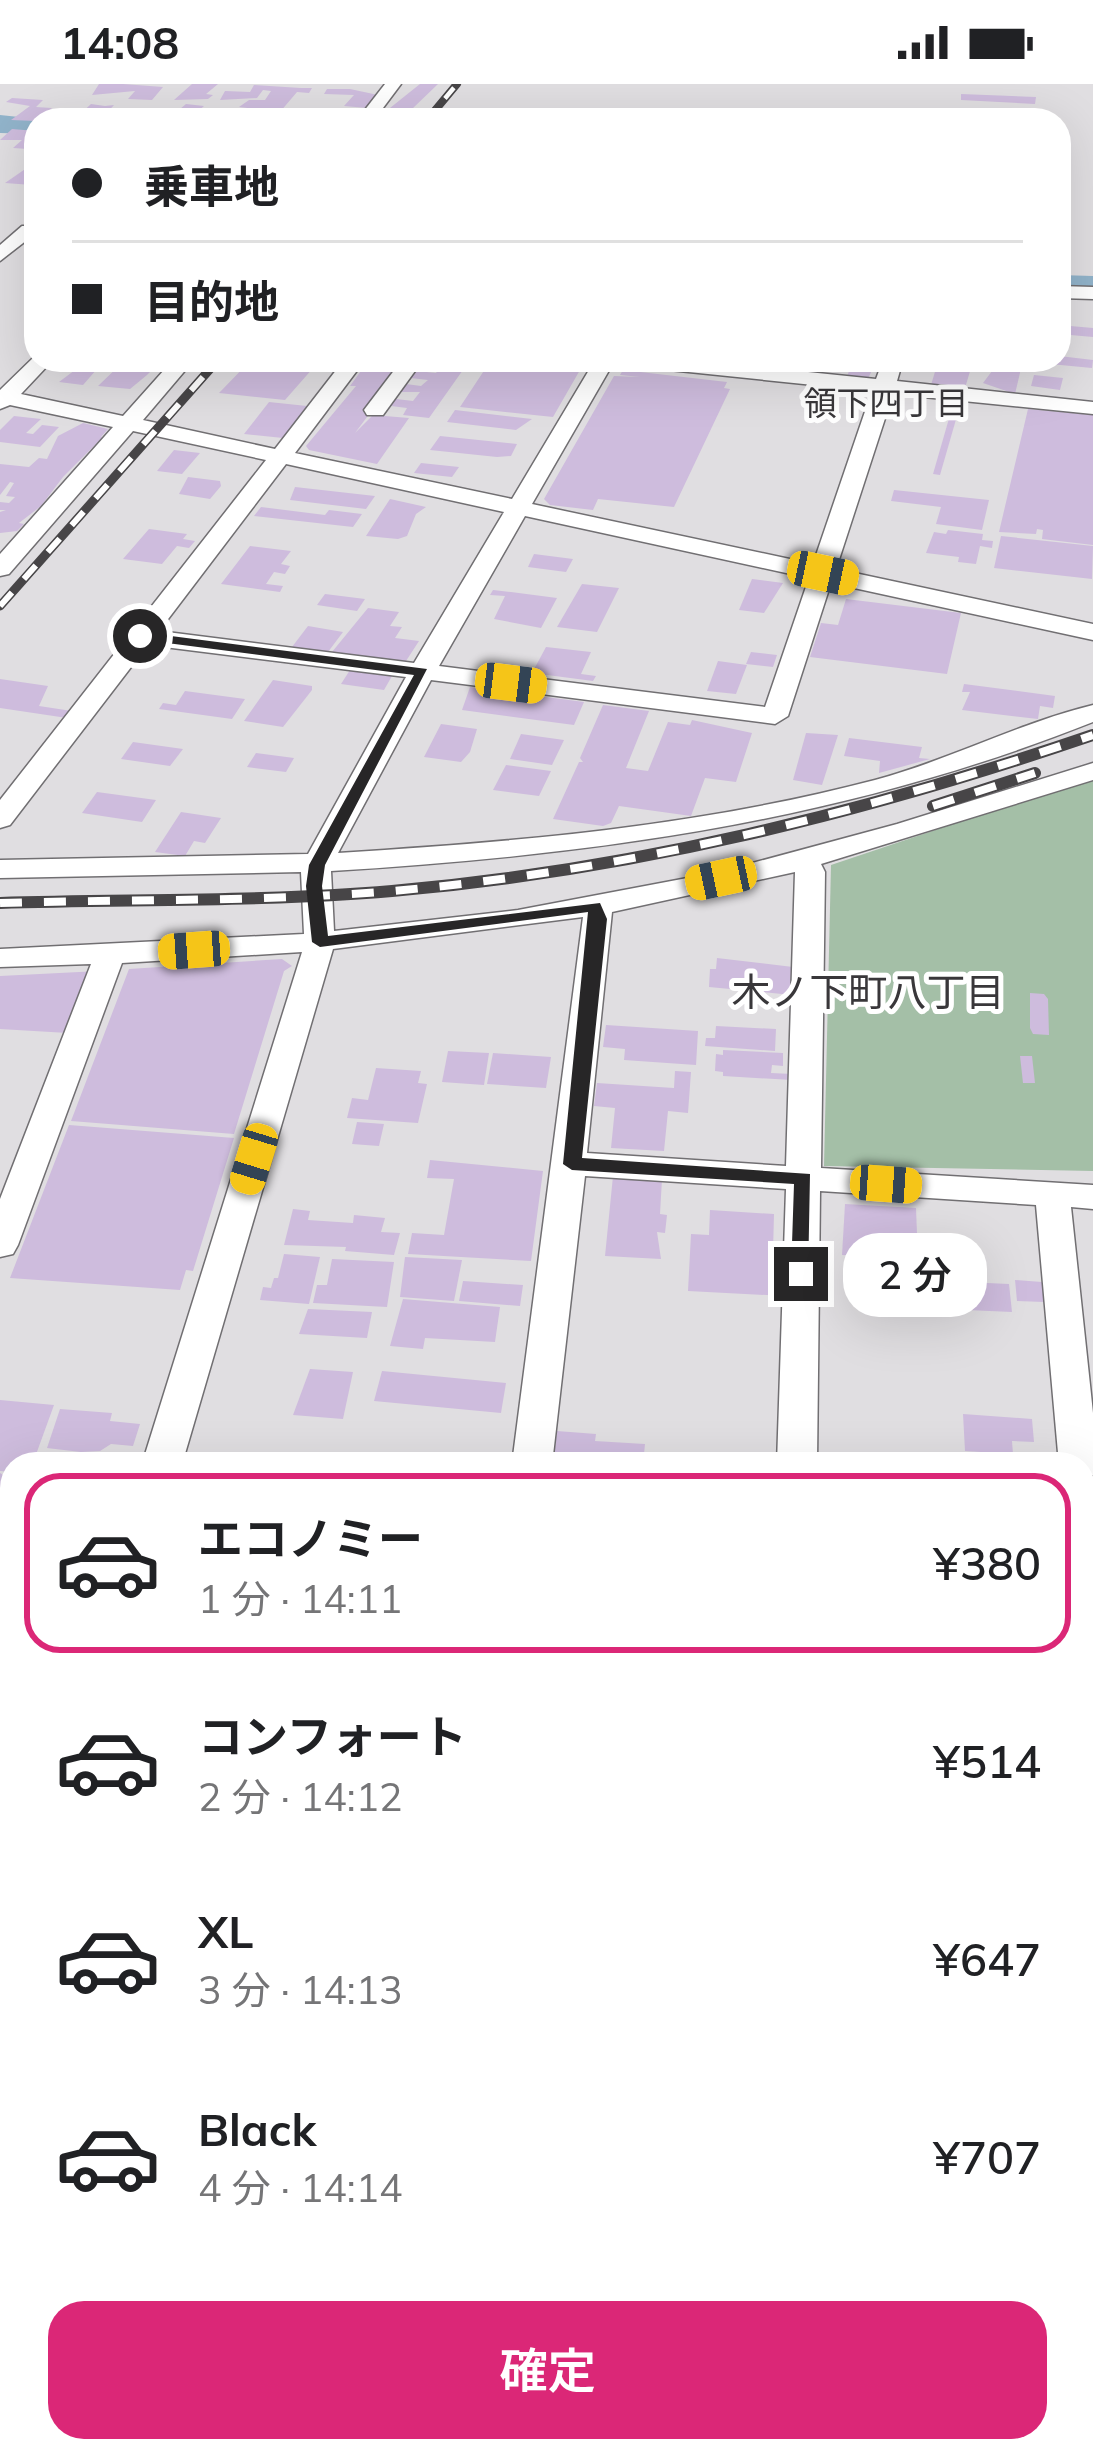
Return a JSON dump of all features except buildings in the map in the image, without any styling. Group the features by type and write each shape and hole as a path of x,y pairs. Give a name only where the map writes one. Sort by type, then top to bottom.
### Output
{"street":[{"path":"374,108 393,84"},
{"path":"0,255 24,236"},
{"path":"2,398 30,372"},
{"path":"0,569 173,372"},
{"path":"0,819 345,372"},
{"path":"375,410 404,372"},
{"path":"166,1452 320,942 314,886 317,865 422,672 597,372"},
{"path":"747,372 1093,408"},
{"path":"140,636 775,716 888,372"},
{"path":"2,398 1093,632"},
{"path":"0,869 317,865 573,845 862,791 994,751 1093,713"},
{"path":"0,958 320,942 595,906 805,859 952,818 1093,771"},
{"path":"797,1452 809,872 805,859"},
{"path":"534,1452 572,1164 599,919 595,906"},
{"path":"0,1245 110,955"},
{"path":"572,1164 1093,1197"},
{"path":"1052,1195 1078,1452"}],"green space":[{"path":"1093,777 1093,1171 824,1166 831,865"}],"waterway":[{"path":"0,124 24,125"},
{"path":"1071,285 1093,286"}],"railway":[{"path":"437,108 457,84"},
{"path":"0,606 207,372"},
{"path":"0,903 343,895 571,869 834,813 1093,735"},
{"path":"933,806 1035,773"}],"district":[{"name":"領下四丁目","path":"886,402"},
{"name":"木ノ下町八丁目","path":"868,991"}],"route":[{"path":"140,636 422,672 317,865 314,886 320,942 595,906 599,919 572,1164 803,1179 801,1274"}]}
